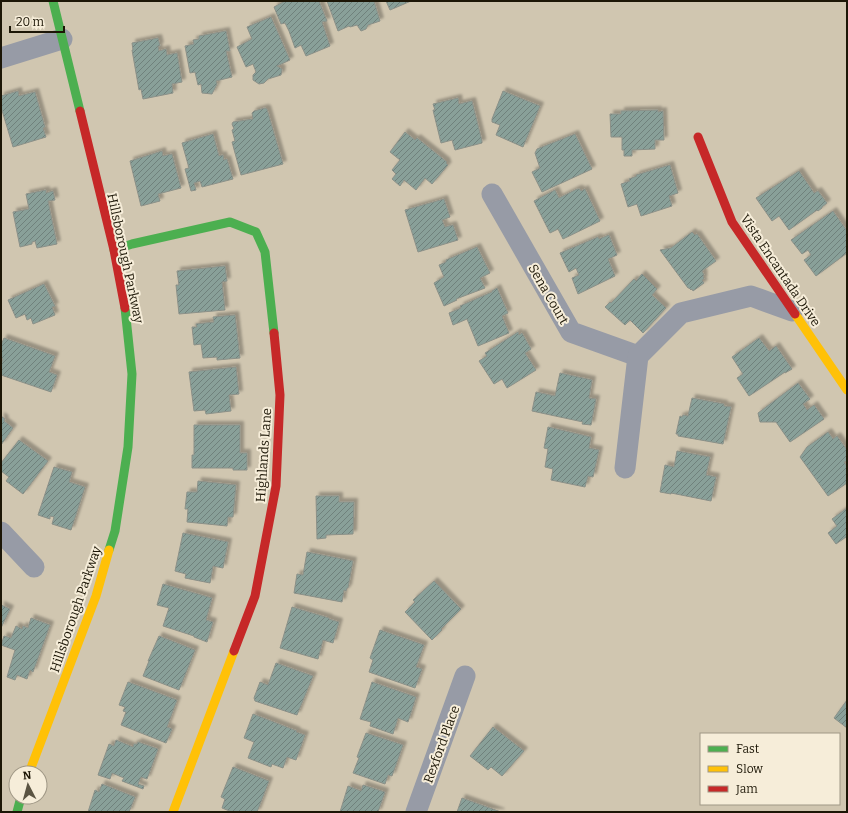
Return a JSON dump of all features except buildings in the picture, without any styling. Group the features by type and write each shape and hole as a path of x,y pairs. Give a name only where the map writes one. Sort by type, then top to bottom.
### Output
{"street":[{"name":"Hillsborough Parkway","path":"32,765 96,596 115,531 128,447 132,374 126,311 114,250 53,1"},
{"path":"1,58 62,39"},
{"name":"Vista Encantada Drive","path":"698,136 732,222 847,390"},
{"name":"Sena Court","path":"492,194 571,332 638,356"},
{"name":"Highlands Lane","path":"114,250 132,244 230,222 256,232 265,252 280,395 276,486 255,596 173,812"},
{"path":"625,468 638,356 681,313 751,296 792,311"},
{"path":"1,532 34,567"},
{"name":"Rexford Place","path":"416,812 465,676"}],"traffic: fast":[{"path":"53,1 80,111"},
{"path":"114,250 132,244 230,222 256,232 265,252 274,333"},
{"path":"109,550 115,531 128,447 132,374 125,308"},
{"path":"17,812 19,805"}],"traffic: slow":[{"path":"795,314 847,390"},
{"path":"32,765 96,596 109,550"},
{"path":"173,812 234,651"}],"traffic: jam":[{"path":"80,111 114,250 125,308"},
{"path":"698,137 732,222 795,314"},
{"path":"234,651 255,596 276,486 280,395 274,333"}]}
